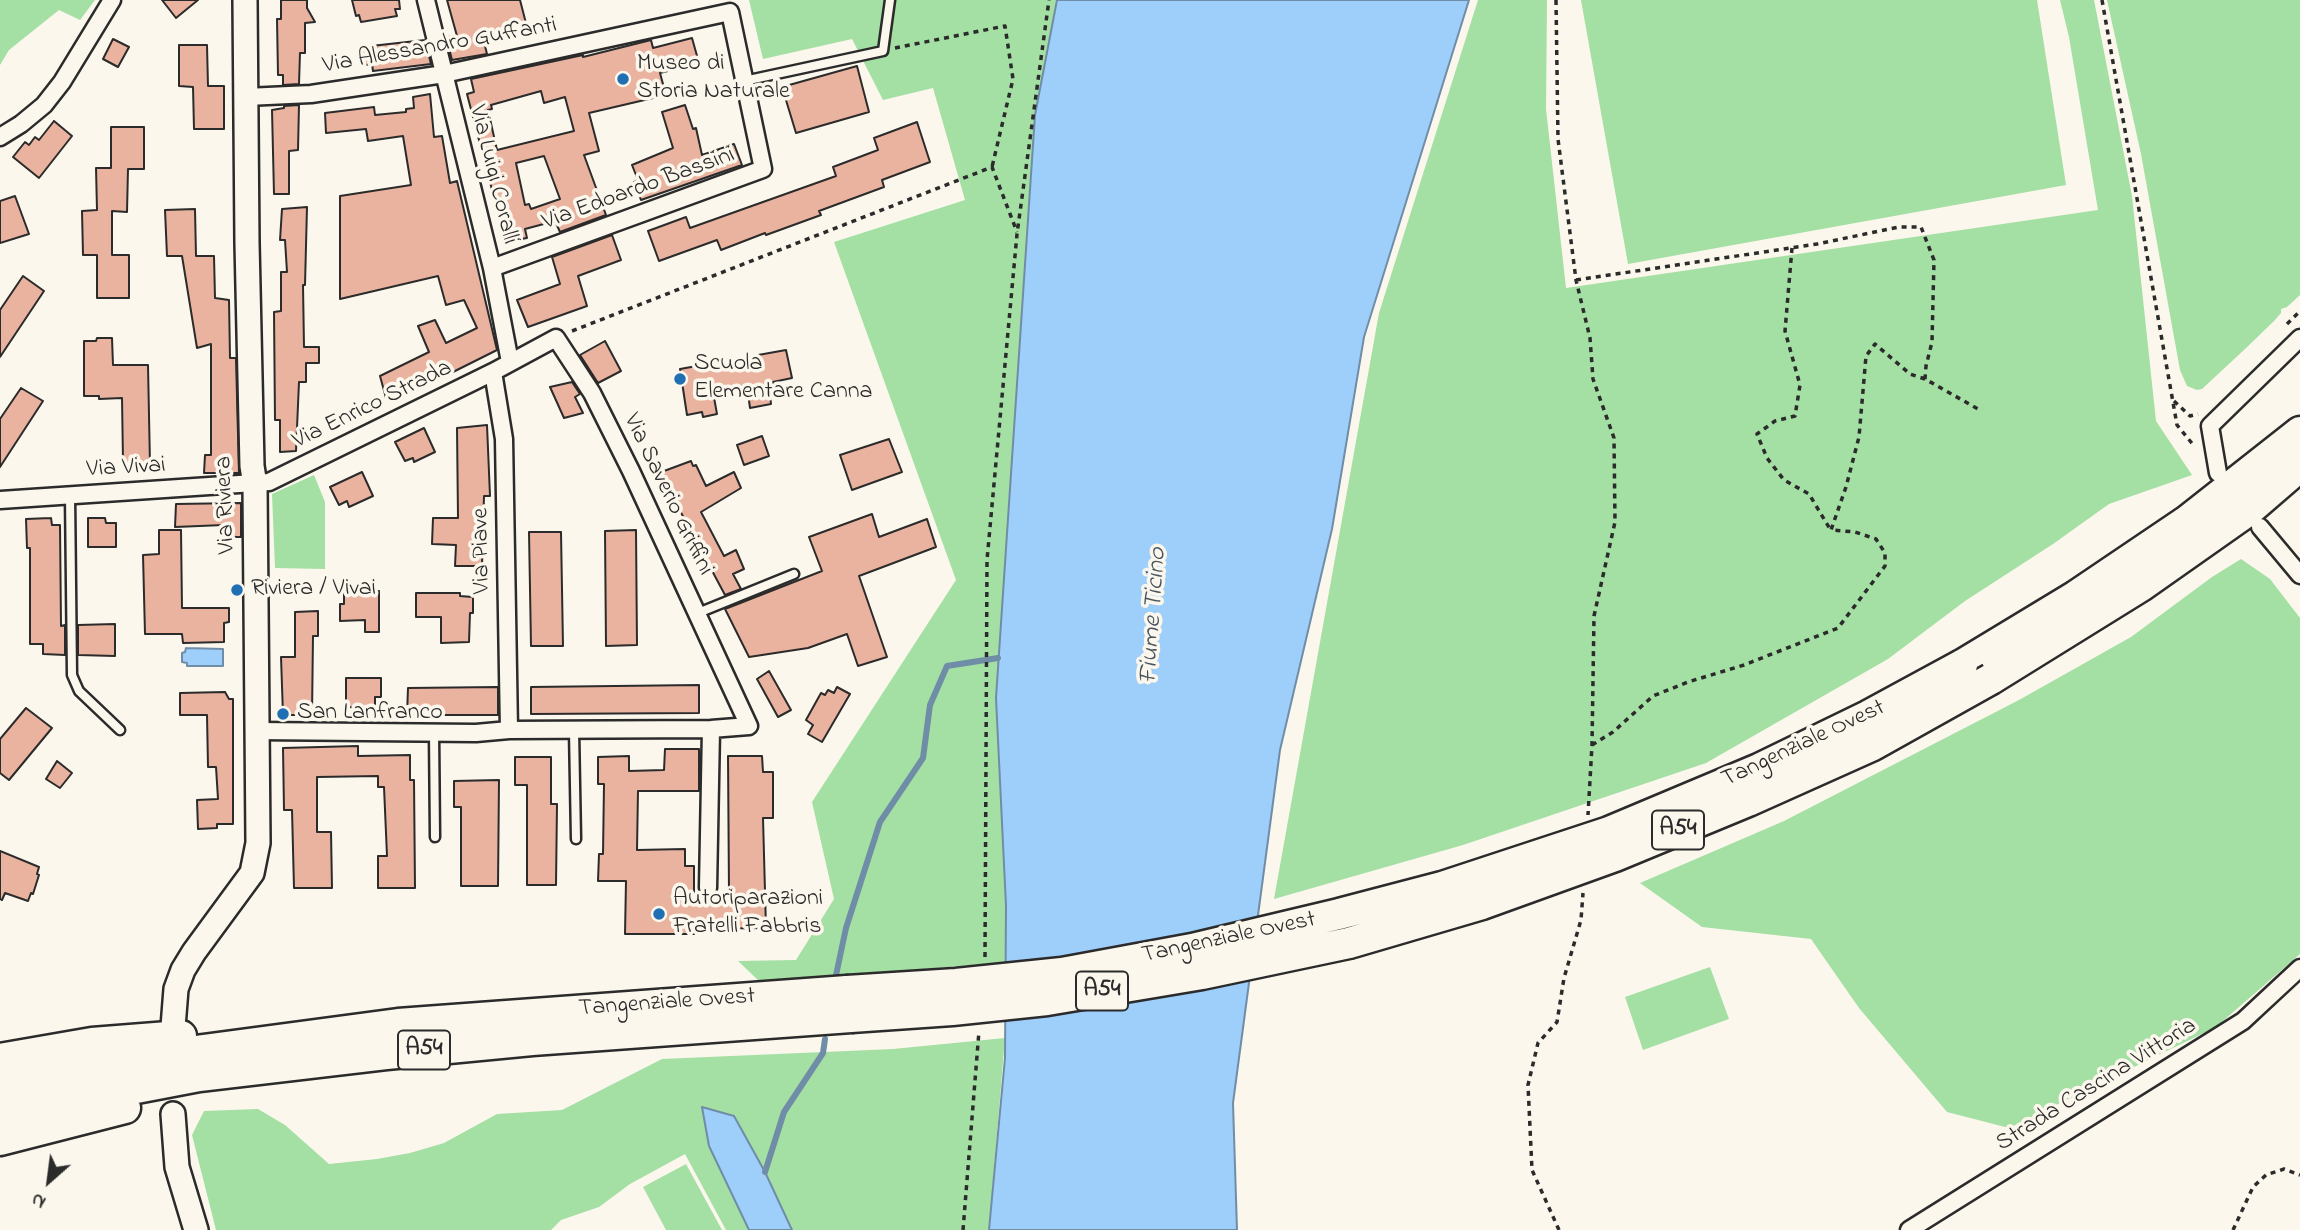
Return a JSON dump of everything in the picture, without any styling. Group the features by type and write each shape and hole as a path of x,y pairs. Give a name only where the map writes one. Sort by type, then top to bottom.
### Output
{"highway":[{"name":"Tangenziale Ovest","path":"0,1114 199,1076 849,1004 956,984 1062,973 1192,949 1443,887 1622,827 1759,769 1868,716 1962,666 2076,596 2187,521 2300,432"},
{"name":"Tangenziale Ovest","path":"0,1087 44,1076 204,1050 398,1024 849,1004 952,1010 1047,1000 1189,977 1349,943 1482,904 1615,856 1748,802 1873,745 1991,679 2141,586 2249,510 2300,466"},
{"path":"0,1059 92,1043 230,1032 398,1024"},
{"path":"0,1140 101,1114 386,1054"}],"street":[{"path":"0,137 29,118 56,90 112,0"},
{"name":"Via Riviera","path":"173,1027 176,989 183,970 252,873 258,843 255,485 252,452 245,0"},
{"name":"Via Luigi Coralli","path":"426,0 492,268 510,362"},
{"name":"Via Alessandro Guffanti","path":"246,97 312,94 444,74 730,12 763,169"},
{"name":"Via Edoardo Bassini","path":"492,268 763,169"},
{"path":"510,362 556,338"},
{"name":"Via Saverio Griffini","path":"556,338 592,393 749,726 711,729"},
{"path":"2218,473 2210,426 2300,338"},
{"name":"Via Enrico Strada","path":"255,485 269,482 510,362"},
{"name":"Via Piave","path":"493,372 504,439 509,730"},
{"name":"Via Vivai","path":"0,500 255,485"},
{"path":"2260,527 2300,575"},
{"path":"256,731 477,733 509,730 711,729 708,888"},
{"name":"Strada Cascina Vittoria","path":"1909,1230 2243,1021 2300,968"},
{"path":"173,1114 177,1167 196,1230"}],"lane":[{"path":"744,81 883,51 890,0"},
{"path":"70,495 72,675 79,691 120,730"},
{"path":"698,613 794,574"},
{"path":"574,730 576,839"},
{"path":"434,733 435,836"}],"path":[{"path":"984,968 987,940 987,560 1017,234 1049,0"},
{"path":"1556,0 1559,139 1576,280 1590,338 1593,379 1614,438 1615,522 1594,616 1592,745 1587,826"},
{"path":"2102,0 2177,425 2218,473"},
{"path":"883,51 1005,26 1013,79 992,167 1017,234"},
{"path":"556,338 992,167"},
{"path":"1576,280 1792,248 1899,227 1921,227 1934,260 1932,342 1925,379"},
{"path":"1792,248 1785,331 1800,385 1795,416 1775,421 1757,433 1766,458 1784,480 1809,494 1831,530"},
{"path":"2285,326 2300,311"},
{"path":"1831,530 1859,437 1866,356 1875,344 1910,374 1925,379 1978,409"},
{"path":"2173,399 2190,416 2201,414"},
{"path":"1592,745 1613,732 1653,696 1838,628 1885,566 1885,553 1876,540 1855,532 1831,530"},
{"path":"1559,1230 1532,1170 1528,1085 1538,1043 1557,1022 1564,978 1581,920 1583,893"},
{"path":"963,1230 979,1024"},
{"path":"2233,1230 2253,1187 2266,1175 2284,1169 2300,1175"}],"green space":[{"path":"0,0 95,0 80,20 59,10 9,50 0,65"},
{"path":"749,0 1057,0 1035,115 996,698 1006,906 1006,962 788,981 758,980 738,961 796,960 834,899 812,802 956,580 834,242 965,200 933,88 883,100 852,39 763,59"},
{"path":"1478,0 1547,0 1546,109 1566,288 2098,210 2069,37 2060,0 2094,0 2132,196 2156,421 2192,475 2109,504 1965,601 1888,659 1706,763 1463,845 1274,899 1379,313"},
{"path":"1581,0 2037,0 2066,185 1628,264"},
{"path":"2107,0 2300,0 2300,295 2281,309 2274,321 2202,389 2187,386 2180,370 2141,154"},
{"path":"314,475 325,502 325,569 275,568 272,494"},
{"path":"2241,559 2270,579 2300,618 2300,954 2216,1027 2009,1128 1947,1112 1859,1008 1811,939 1702,927 1640,883 1784,821 2019,700 2131,637"},
{"path":"1710,967 1729,1019 1643,1050 1625,997"},
{"path":"1005,1038 989,1230 726,1230 685,1154 630,1184 599,1207 561,1220 551,1230 216,1230 192,1135 204,1111 258,1109 285,1125 329,1164 377,1159 444,1143 497,1114 562,1110 662,1059 893,1049"},
{"path":"686,1164 722,1230 666,1230 643,1187"}],"water":[{"name":"Fiume Ticino","path":"1057,0 1469,0 1364,337 1332,529 1280,750 1233,1103 1237,1230 989,1230 1005,1058 1006,906 996,698 1035,115"},
{"path":"186,648 223,649 223,666 187,666 187,663 182,662 182,653"},
{"path":"702,1107 734,1116 765,1172 792,1230 749,1230 709,1146"}],"building":[{"path":"162,0 198,0 176,18"},
{"path":"281,0 307,0 307,8 315,22 305,23 305,53 300,53 299,84 283,85 283,75 278,75 277,19 281,19"},
{"path":"352,0 399,0 400,9 395,9 397,16 361,22 359,15 356,16"},
{"path":"447,0 520,0 528,31 484,42 487,54 452,60 446,37 457,36"},
{"path":"692,38 699,63 660,73 666,95 589,113 599,151 584,155 606,215 560,232 555,221 525,229 527,238 510,241 508,235 504,236 467,94 474,92 471,79 583,57 651,40 653,48","holes":["541,91 544,103 565,97 574,131 497,150 488,110 492,109 491,105","544,156 560,199 531,209 529,204 525,205 516,163"]},
{"path":"113,39 129,47 118,67 103,59"},
{"path":"425,40 431,64 373,71 372,64 363,65 362,47"},
{"path":"179,45 207,45 208,86 224,86 224,129 194,129 193,87 179,86"},
{"path":"857,66 869,112 796,133 782,87"},
{"path":"430,94 434,137 442,136 450,183 457,181 497,350 435,381 386,398 380,376 429,352 418,326 435,320 446,343 477,328 464,300 446,305 438,276 340,299 340,196 411,185 403,136 368,141 366,129 326,133 325,113 374,107 375,115 406,112 406,109 414,108 413,97"},
{"path":"299,105 298,150 289,151 289,194 274,194 272,110"},
{"path":"685,105 693,129 696,128 702,155 734,144 742,165 641,200 634,182 638,180 632,165 673,148 662,112"},
{"path":"54,121 72,136 39,178 13,157 25,142 29,145 35,137 39,140"},
{"path":"917,122 930,162 882,180 884,187 819,211 821,215 721,250 717,240 659,261 648,231 686,217 690,228 836,176 833,167 878,150 874,138"},
{"path":"111,127 144,127 144,169 128,169 127,212 112,211 112,255 129,255 129,298 97,298 97,255 83,255 82,211 97,210 96,168 111,168"},
{"path":"15,196 29,234 0,243 0,201"},
{"path":"307,207 303,285 304,347 319,347 319,363 306,363 306,382 299,382 296,451 280,452 280,420 275,420 274,312 281,311 281,272 287,272 285,240 280,240 282,209"},
{"path":"195,209 196,256 214,256 215,298 229,300 230,358 236,358 239,473 204,473 205,455 211,455 211,344 197,348 182,256 167,256 165,210"},
{"path":"612,235 621,260 578,276 587,306 528,327 517,300 560,284 552,257"},
{"path":"23,276 44,291 0,357 0,310"},
{"path":"97,338 112,338 113,365 148,365 150,465 123,462 122,398 99,399 99,396 84,396 84,341 96,341"},
{"path":"605,341 621,371 598,383 580,355"},
{"path":"786,350 792,378 773,382 775,394 770,395 771,404 750,408 747,386 713,392 717,414 703,417 702,412 687,415 680,369"},
{"path":"572,382 580,394 575,397 583,413 564,418 550,387"},
{"path":"21,388 43,401 0,467 0,419"},
{"path":"487,425 490,496 484,496 482,566 455,566 456,545 432,544 433,518 458,518 457,428"},
{"path":"424,428 435,452 414,462 413,458 405,461 395,442"},
{"path":"762,436 769,456 744,465 737,445"},
{"path":"889,439 902,472 852,490 840,455"},
{"path":"691,461 693,466 696,465 706,486 734,472 741,488 701,512 724,556 736,550 744,569 733,574 741,589 725,595 670,492 666,494 656,474"},
{"path":"362,472 373,496 349,507 347,501 339,505 330,487"},
{"path":"241,503 241,537 224,537 224,525 175,527 176,504"},
{"path":"872,514 879,537 927,519 936,547 859,576 887,657 858,666 847,634 808,648 749,657 725,609 822,571 809,537"},
{"path":"51,518 52,525 60,525 61,626 65,625 65,655 43,654 43,644 30,644 30,548 27,548 26,519"},
{"path":"88,518 105,518 106,523 116,523 116,547 88,547"},
{"path":"159,530 181,530 182,608 229,608 229,622 224,623 224,642 183,643 182,634 145,634 143,555 159,554"},
{"path":"636,530 637,645 606,646 605,531"},
{"path":"529,532 561,532 563,646 531,646"},
{"path":"379,591 379,632 365,632 365,620 340,621 340,604 344,604 344,592"},
{"path":"416,593 460,593 460,596 473,597 469,642 441,643 441,617 416,617"},
{"path":"318,611 318,636 313,636 312,715 283,715 281,657 295,657 295,612"},
{"path":"115,624 115,656 78,655 78,625"},
{"path":"769,671 791,710 778,717 757,679"},
{"path":"346,678 381,678 381,697 375,697 375,708 346,707"},
{"path":"699,685 699,713 531,714 531,687"},
{"path":"498,687 498,715 407,715 408,688"},
{"path":"837,687 850,694 822,742 808,734 813,725 806,720 821,693 825,695 828,690 834,693"},
{"path":"225,692 229,699 233,699 233,824 217,824 217,828 198,829 197,800 218,799 216,767 208,767 207,715 180,715 180,693"},
{"path":"26,708 52,728 9,780 0,773 0,739"},
{"path":"358,746 358,756 410,755 410,780 414,780 415,888 378,888 378,856 387,856 384,787 378,787 378,776 317,777 317,832 331,832 332,888 294,888 292,810 284,810 283,748"},
{"path":"665,749 699,749 699,791 638,791 637,850 685,849 685,866 694,866 694,893 707,898 717,893 729,893 728,756 762,756 763,772 773,772 773,818 763,818 766,928 694,929 694,934 625,934 626,881 598,881 599,854 603,854 604,784 598,784 598,757 629,756 629,771 664,770"},
{"path":"515,757 551,757 551,804 557,804 556,885 527,885 527,785 515,785"},
{"path":"57,761 72,773 60,788 46,779"},
{"path":"499,780 498,886 461,886 461,807 454,807 454,781"},
{"path":"0,851 39,867 33,894 31,893 28,901 5,893 2,900 0,899"}],"waterway":[{"path":"835,980 846,928 880,822 923,758 930,705 947,666 998,658"},
{"path":"765,1172 784,1112 823,1053 825,1039"}],"place":[{"name":"Museo di Storia Naturale","path":"623,79"},
{"name":"Scuola Elementare Canna","path":"680,379"},
{"name":"Riviera / Vivai","path":"237,590"},
{"name":"San Lanfranco","path":"283,714"},
{"name":"Autoriparazioni Fratelli Fabbris","path":"659,914"}]}
